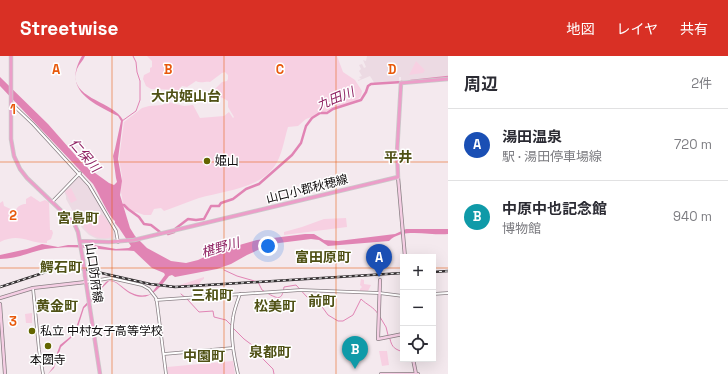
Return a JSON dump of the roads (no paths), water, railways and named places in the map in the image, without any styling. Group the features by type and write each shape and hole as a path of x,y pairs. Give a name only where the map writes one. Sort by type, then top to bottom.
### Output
{"main road":[{"name":"山口防府線","path":"11,56 11,144 17,163 27,178 74,223 78,232 81,242 100,374"},
{"path":"405,254 397,152 401,83 448,79"},
{"name":"山口小郡秋穂線","path":"81,242 122,242 140,239 398,177"},
{"path":"380,280 378,339 400,335"},
{"path":"0,298 33,288 86,282"},
{"path":"0,304 5,374"},
{"path":"381,374 416,374 414,362"}],"street":[{"path":"11,101 79,173 92,190 116,231 118,242"},
{"path":"52,202 79,173"},
{"path":"86,282 115,279 144,286 151,291 156,300 166,374"},
{"path":"33,288 39,350 43,374"},
{"path":"156,300 301,290 379,293 400,296"},
{"path":"436,294 448,293"},
{"path":"238,374 233,348 233,318 240,294"},
{"path":"164,354 233,348"}],"waterway":[{"path":"122,121 136,111 140,100 140,81 136,62 133,56"},
{"name":"九田川","path":"411,81 448,77"},
{"name":"九田川","path":"175,229 188,219 204,219 211,206 219,206 221,203 233,199 246,189 259,184 292,155 301,143 306,126 312,118 320,113 327,113 333,109 361,100 368,86 371,84 402,82"},
{"name":"九田川","path":"120,205 124,205 139,217 144,224 151,225 160,232"},
{"name":"九田川","path":"168,234 174,232"},
{"path":"224,270 237,276 258,282 264,291"},
{"path":"267,293 279,298 282,295 284,287 296,285 307,297 320,304 328,315 338,321 343,321 353,315 361,299 378,314"},
{"path":"181,294 199,312 213,311 214,317 226,320 231,325"},
{"path":"380,317 386,327 388,335"},
{"path":"233,328 252,345 273,369 274,374"},
{"path":"390,339 394,348 400,351"}],"railway":[{"path":"0,287 52,270 69,267 150,284 175,287 400,273"},
{"path":"436,272 448,271"}],"place":[{"name":"姫山","path":"207,161"},
{"name":"湯田温泉","path":"379,277"},
{"name":"私立 中村女子高等学校","path":"32,331"},
{"name":"本圀寺","path":"48,346"},
{"name":"中原中也記念館","path":"355,369"}],"district":[{"name":"大内姫山台","path":"186,96"},
{"name":"平井","path":"398,157"},
{"name":"宮島町","path":"78,218"},
{"name":"富田原町","path":"323,257"},
{"name":"鰐石町","path":"61,267"},
{"name":"三和町","path":"212,295"},
{"name":"前町","path":"322,301"},
{"name":"黄金町","path":"57,306"},
{"name":"松美町","path":"275,306"},
{"name":"泉都町","path":"270,352"},
{"name":"中園町","path":"204,356"}],"water label":[{"name":"仁保川","path":"85,155"},
{"name":"椹野川","path":"220,247"}]}
